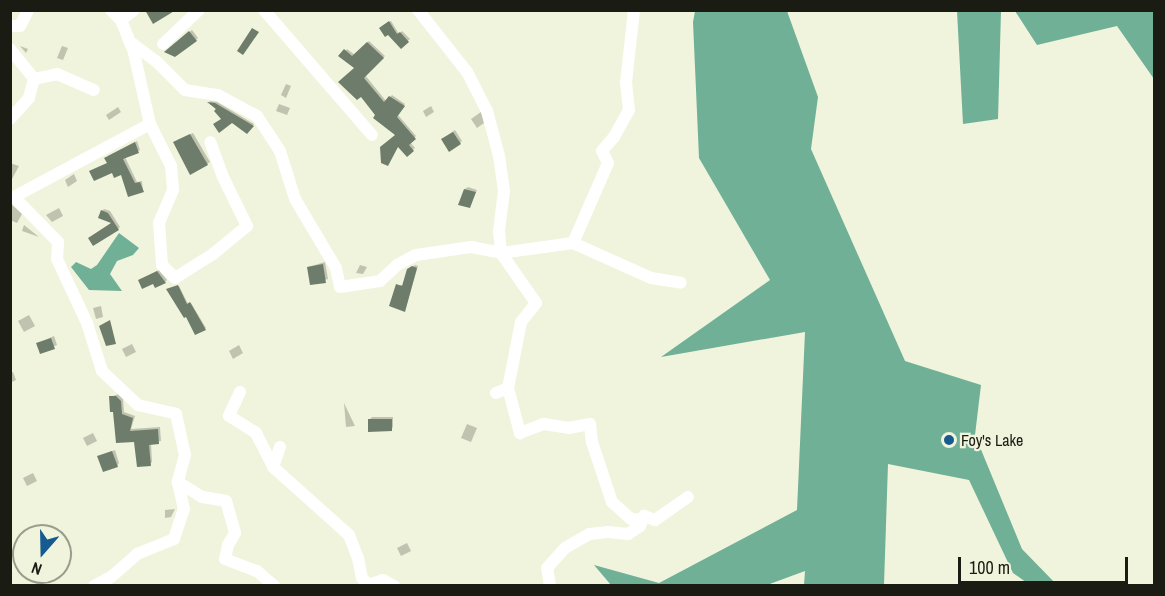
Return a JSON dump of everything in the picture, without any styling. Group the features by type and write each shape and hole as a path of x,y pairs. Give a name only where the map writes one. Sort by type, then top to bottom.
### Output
{"street":[{"path":"10,26 20,26 28,10"},
{"path":"111,10 120,20 129,41 150,124 171,166 173,190 159,223 162,265 175,278 213,254 247,226 223,177 210,142"},
{"path":"120,20 134,10"},
{"path":"163,44 200,10"},
{"path":"264,10 372,135"},
{"path":"418,10 468,72 487,111 499,156 504,191 499,231 501,253 536,303 521,322 508,388 520,433 544,424 569,428 590,424 592,442 612,502 631,519 641,520 645,516"},
{"path":"573,243 608,163 602,151 614,137 629,110 626,82 634,10"},
{"path":"129,41 156,61 185,90 218,95 257,116 280,151 295,199 336,268 340,287 381,281 397,265 416,255 471,247 501,253 573,243 651,278 681,283"},
{"path":"10,49 34,79"},
{"path":"34,79 57,74 94,90"},
{"path":"10,119 29,98 34,79"},
{"path":"94,585 111,577 137,554 174,539 184,509 178,482 185,455 176,414 138,405 102,371 87,323 57,259 58,242 12,195 150,124"},
{"path":"496,393 508,388"},
{"path":"240,392 229,416 256,433 273,467 349,535 358,558 362,578 368,585 383,580 394,585"},
{"path":"273,467 280,447"},
{"path":"178,482 202,497 226,501 235,533 228,544 225,559 257,571 274,585"},
{"path":"645,516 654,520 688,497"},
{"path":"550,585 547,568 565,548 589,534 608,532 628,534 640,526 645,516"}],"shaded area":[{"name":"Foy's Lake","path":"695,11 787,11 818,97 811,149 905,361 981,385 975,435 1022,549 1057,585 1030,585 1013,573 969,480 888,464 884,585 804,585 805,571 767,585 611,585 594,565 659,583 797,510 805,332 661,357 770,280 699,158 693,22"},
{"path":"957,11 1001,11 998,119 963,124"},
{"path":"1015,11 1154,11 1154,79 1117,26 1037,45"},
{"path":"119,233 139,248 133,255 117,261 110,274 122,291 89,290 71,267 76,262 91,269 97,265"}],"building":[{"path":"145,10 176,10 153,24"},
{"path":"389,21 397,34 400,32 409,42 401,49 388,35 385,37 379,28"},
{"path":"252,28 259,32 243,55 237,51"},
{"path":"189,31 197,41 175,57 164,52"},
{"path":"367,42 384,58 364,78 384,102 389,96 405,106 397,117 416,139 409,145 414,151 407,157 398,147 388,166 381,163 380,147 395,135 373,118 375,115 361,97 357,100 338,82 354,68 338,56 344,49 352,56"},
{"path":"207,102 215,103 254,126 247,134 232,123 219,133 213,124 221,119 214,111 216,109"},
{"path":"453,132 461,144 449,152 441,139"},
{"path":"190,134 208,165 190,175 173,142"},
{"path":"135,142 139,153 123,159 135,183 140,182 144,192 128,197 121,175 114,178 112,173 94,181 89,171 107,163 104,158"},
{"path":"464,189 476,192 470,208 458,205"},
{"path":"101,210 108,213 119,230 93,246 88,238 111,223 98,218"},
{"path":"323,264 326,283 310,285 307,267"},
{"path":"412,266 417,268 405,312 389,306 396,284 402,286 407,269"},
{"path":"157,271 166,283 155,288 153,284 142,289 138,280"},
{"path":"178,285 187,304 190,302 206,330 195,335 186,317 184,318 166,289"},
{"path":"110,320 116,344 106,346 99,326"},
{"path":"51,338 55,349 40,354 36,343"},
{"path":"109,396 116,396 121,401 122,414 133,418 130,431 158,429 159,444 149,445 151,466 137,467 134,442 116,443"},
{"path":"368,419 392,419 392,431 368,432"},
{"path":"112,451 118,467 103,472 97,456"}],"place":[{"name":"Foy's Lake","path":"949,440"}]}
